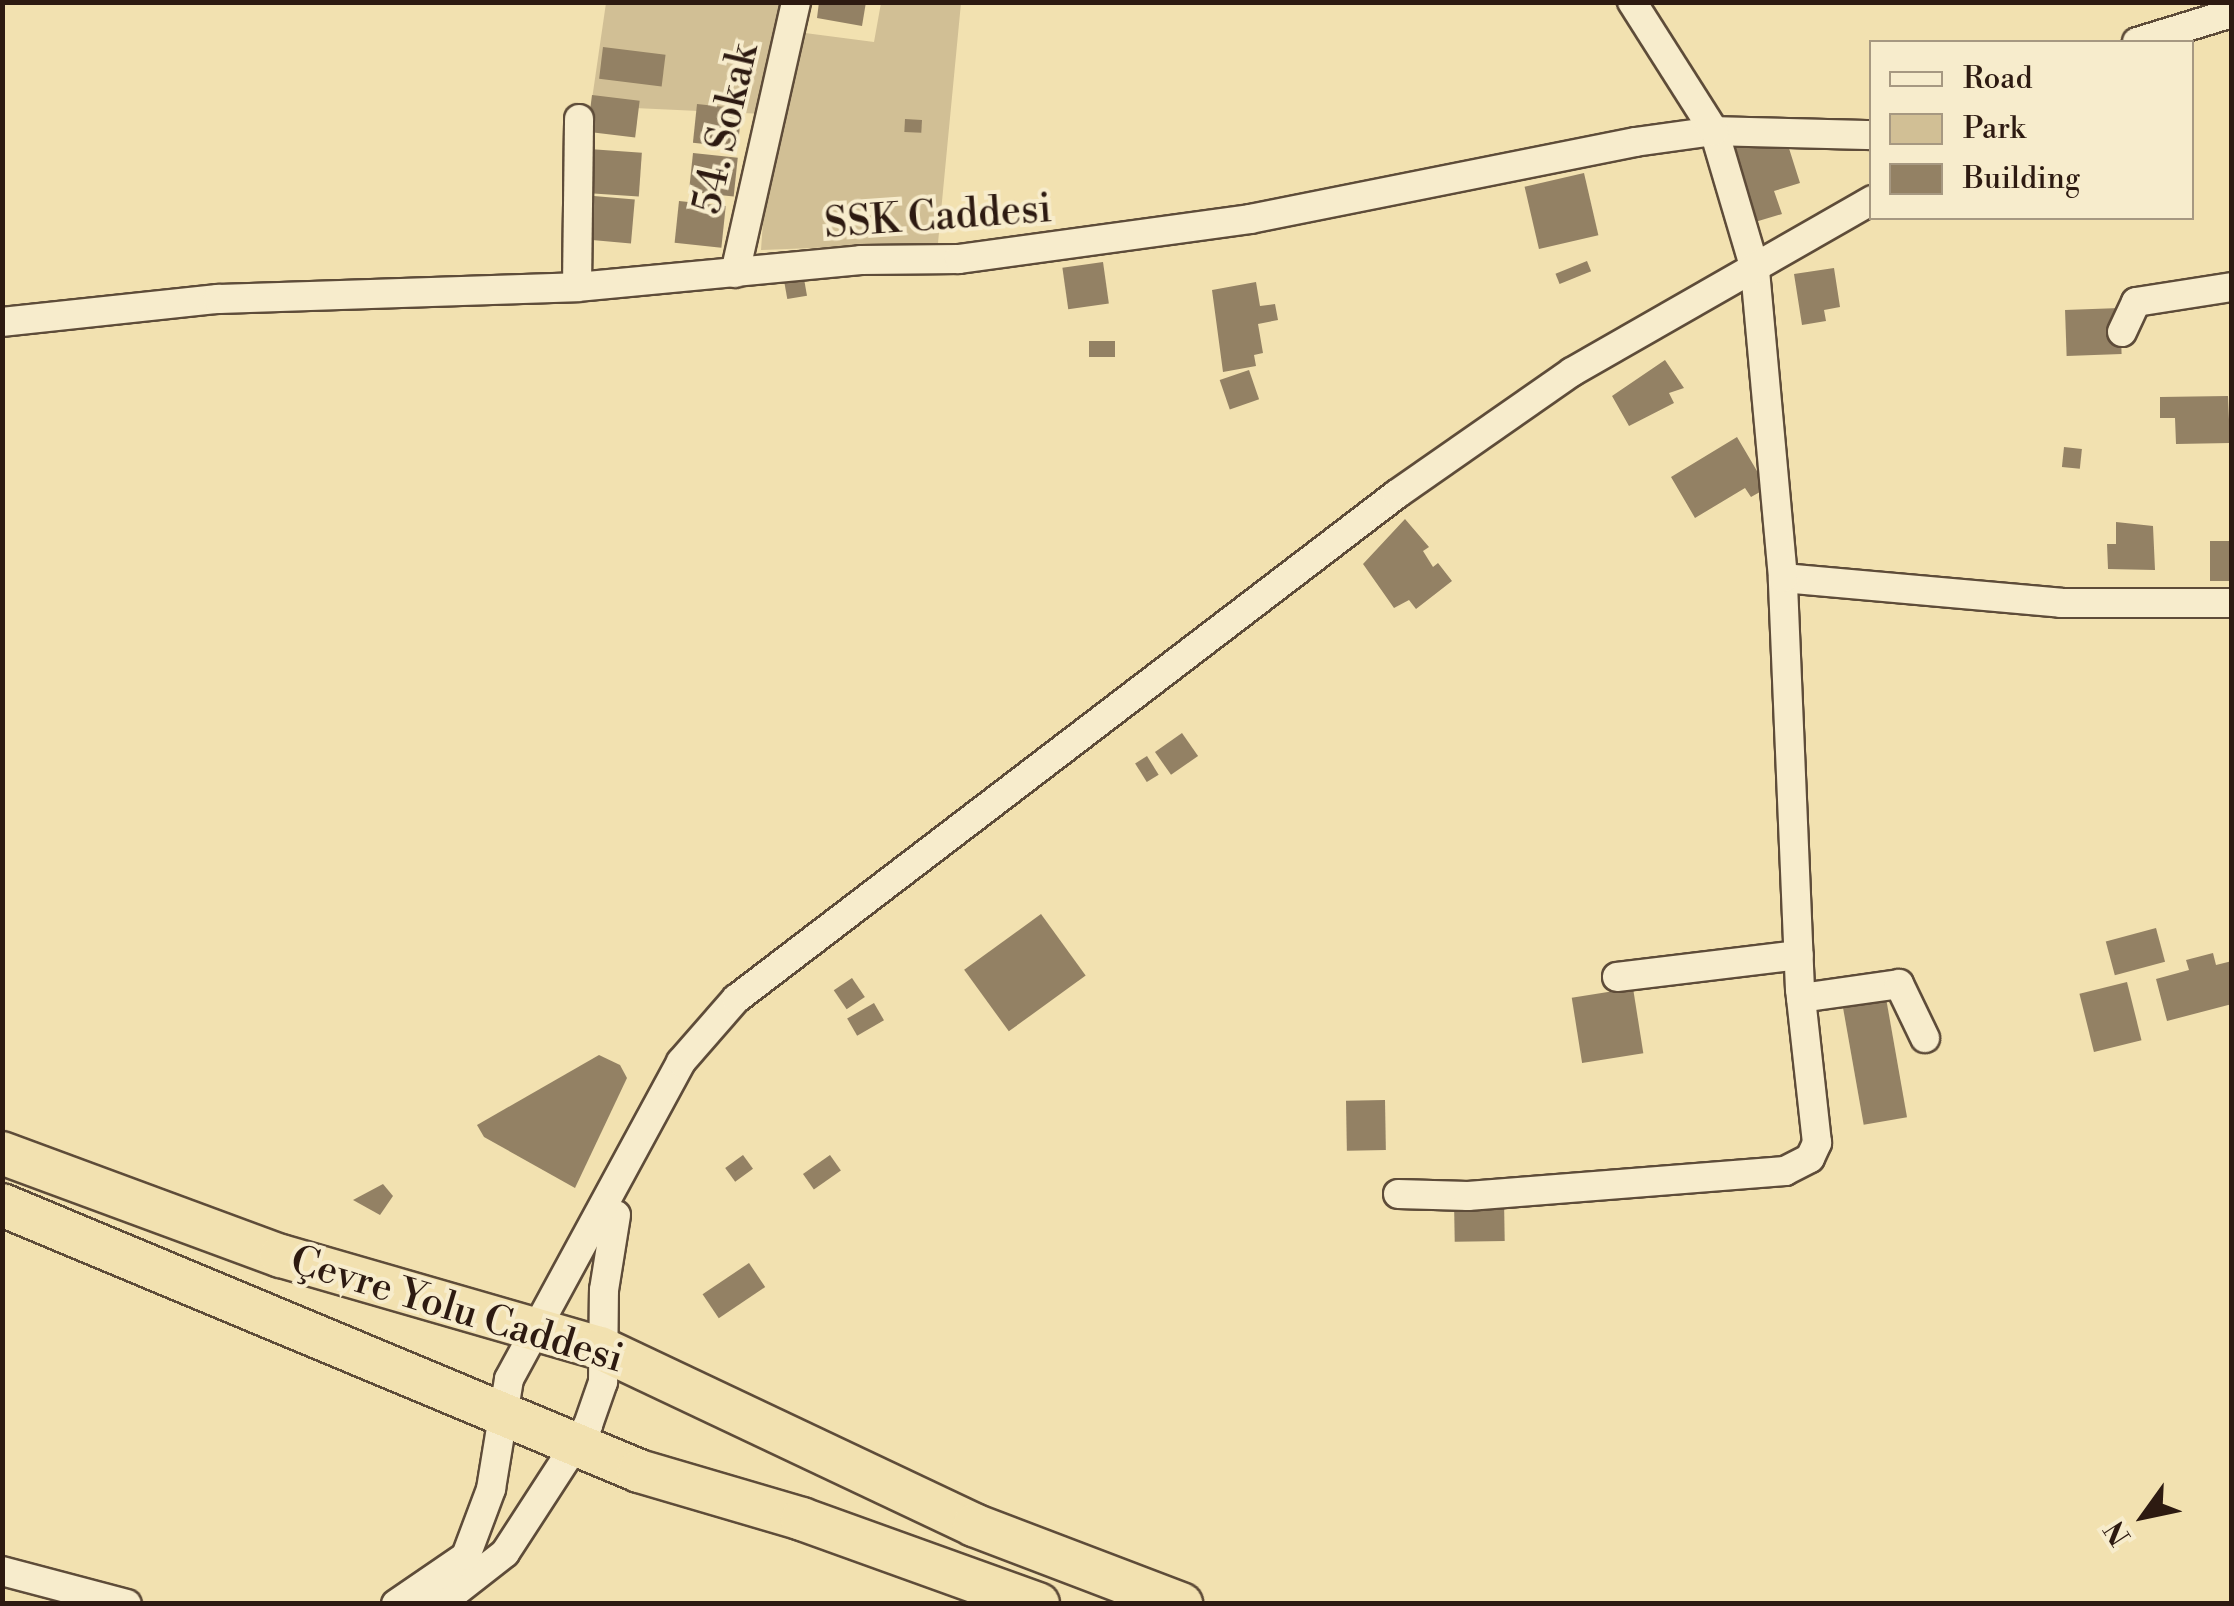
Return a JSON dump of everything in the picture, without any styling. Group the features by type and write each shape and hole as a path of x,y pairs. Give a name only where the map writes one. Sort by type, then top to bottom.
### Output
{"highway":[{"name":"Çevre Yolu Caddesi","path":"2,1153 281,1256 600,1348 974,1524 1180,1604"},
{"name":"Çevre Yolu Caddesi","path":"2,1204 639,1471 802,1519 1038,1604"}],"street":[{"name":"54. Sokak","path":"735,273 796,2"},
{"path":"1398,1194 1486,1195 1785,1171 1810,1158 1817,1144 1801,998 1783,578 1755,269 1714,131 1632,2"},
{"path":"2143,40 2232,12"},
{"path":"576,287 579,119"},
{"name":"SSK Caddesi","path":"2,322 218,299 576,287 1118,241 1714,131 1869,136"},
{"path":"396,1604 466,1556 491,1489 499,1412 535,1329 634,1156 682,1062 736,999 1397,494 1572,372 1869,202"},
{"path":"2122,332 2136,302 2232,288"},
{"path":"1783,578 2061,603 2232,603"},
{"path":"1616,977 1799,956"},
{"path":"1801,998 1899,984 1925,1038"},
{"path":"411,1604 454,1593 505,1553 600,1402 608,1239 634,1156"},
{"path":"2,1571 126,1604"}],"green space":[{"path":"606,3 784,3 765,114 591,106"},
{"path":"881,3 961,3 938,243 761,250 765,193 805,33 874,42"}],"building":[{"path":"819,2 866,2 862,26 817,18"},
{"path":"603,47 666,55 662,86 599,79"},
{"path":"592,95 640,101 635,138 587,132"},
{"path":"697,104 742,109 738,147 693,143"},
{"path":"905,119 922,120 921,133 904,132"},
{"path":"1766,136 1769,148 1787,142 1800,183 1774,191 1782,214 1755,222 1731,142"},
{"path":"589,149 642,153 639,197 586,193"},
{"path":"693,153 738,158 734,196 689,192"},
{"path":"1584,173 1598,235 1539,249 1525,187"},
{"path":"582,195 635,200 631,243 578,239"},
{"path":"679,201 726,206 721,248 675,243"},
{"path":"1587,261 1591,271 1560,284 1555,274"},
{"path":"1103,262 1109,304 1068,309 1062,268"},
{"path":"1834,268 1840,307 1824,310 1826,321 1802,325 1794,274"},
{"path":"803,273 807,296 787,299 783,276"},
{"path":"1256,282 1260,306 1275,304 1278,320 1258,324 1263,353 1254,355 1256,366 1223,372 1212,290"},
{"path":"2120,308 2122,354 2067,356 2065,310"},
{"path":"1089,341 1115,341 1115,357 1089,357"},
{"path":"1665,360 1684,388 1669,393 1674,403 1629,426 1612,396"},
{"path":"1249,370 1259,399 1230,409 1220,380"},
{"path":"2228,396 2230,443 2176,444 2175,418 2160,418 2160,397"},
{"path":"1737,437 1767,488 1751,497 1745,488 1695,518 1671,477"},
{"path":"2064,447 2082,449 2080,469 2062,467"},
{"path":"1405,519 1429,547 1423,551 1433,567 1438,563 1452,581 1416,609 1409,600 1394,608 1363,564"},
{"path":"2116,522 2153,526 2155,570 2108,569 2107,544 2116,544"},
{"path":"2210,541 2232,541 2232,581 2210,581"},
{"path":"1182,733 1198,756 1171,775 1155,752"},
{"path":"1147,756 1159,775 1147,782 1135,763"},
{"path":"1041,914 1086,975 1009,1031 964,970"},
{"path":"2156,928 2165,962 2115,975 2106,941"},
{"path":"2213,953 2216,965 2232,961 2232,1004 2167,1021 2156,979 2189,970 2186,960"},
{"path":"852,978 865,997 847,1009 834,990"},
{"path":"2127,982 2142,1040 2094,1052 2079,994"},
{"path":"1633,988 1643,1053 1582,1063 1572,998"},
{"path":"1886,998 1907,1117 1864,1125 1843,1006"},
{"path":"874,1003 884,1020 857,1036 847,1018"},
{"path":"599,1055 620,1065 627,1078 575,1188 484,1137 477,1125"},
{"path":"1385,1100 1386,1150 1347,1151 1346,1101"},
{"path":"743,1155 753,1169 735,1182 725,1168"},
{"path":"830,1155 841,1171 814,1189 803,1174"},
{"path":"383,1184 393,1196 380,1215 353,1200"},
{"path":"1504,1200 1505,1241 1455,1242 1454,1201"},
{"path":"749,1263 765,1287 719,1318 703,1294"}]}
